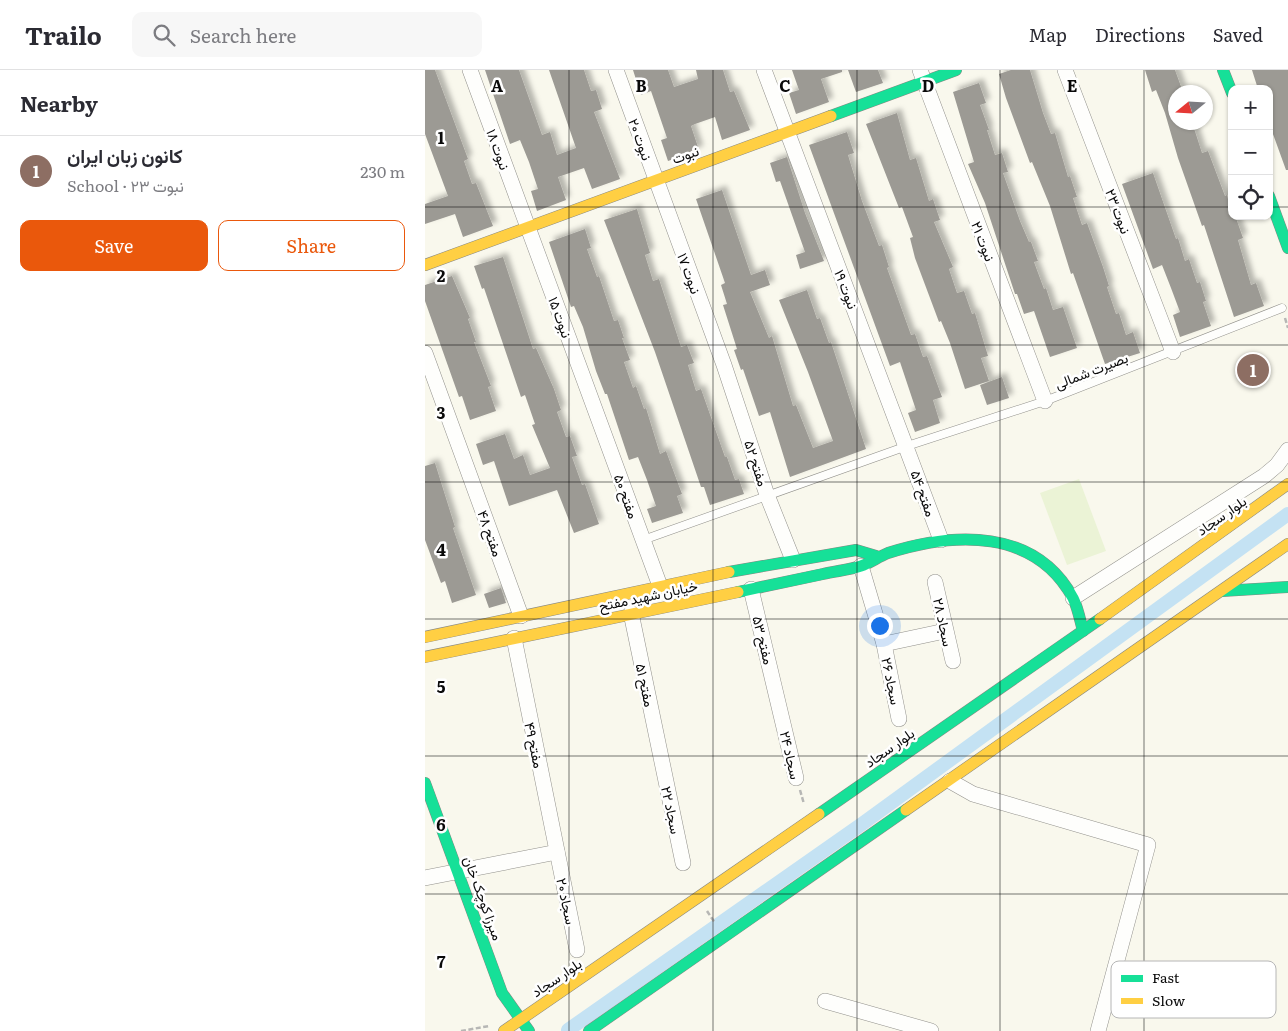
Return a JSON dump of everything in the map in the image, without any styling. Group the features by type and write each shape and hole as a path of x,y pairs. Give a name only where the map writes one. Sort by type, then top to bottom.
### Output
{"street":[{"name":"نبوت ۱۸","path":"470,70 528,228"},
{"name":"نبوت ۲۰","path":"616,70 657,180"},
{"name":"نبوت ۱۹","path":"764,70 907,446"},
{"name":"نبوت","path":"425,265 788,132 922,76 955,70"},
{"name":"نبوت ۲۳","path":"1065,70 1173,352"},
{"path":"1223,70 1229,85"},
{"name":"نبوت ۲۱","path":"922,76 1045,401"},
{"name":"نبوت ۱۷","path":"657,180 724,365"},
{"path":"1273,207 1288,248"},
{"name":"نبوت ۱۵","path":"528,228 594,406"},
{"name":"مفتح ۴۸","path":"425,353 521,616"},
{"name":"مفتح ۵۲","path":"724,365 767,495 793,560"},
{"name":"مفتح ۵۰","path":"594,406 660,586"},
{"name":"مفتح ۵۴","path":"907,446 941,540"},
{"path":"1073,598 1264,476 1277,465 1288,450"},
{"name":"بلوار سجاد","path":"504,1031 1083,631 1270,499 1288,484"},
{"name":"خیابان شهید مفتح","path":"425,657 861,566 875,556 941,540 971,537 993,540 1023,549 1043,562 1057,576 1073,598 1083,631"},
{"path":"589,1031 1288,544"},
{"name":"خیابان شهید مفتح","path":"425,636 793,560 856,550 875,556"},
{"name":"سجاد ۲۶","path":"861,566 884,644 899,719"},
{"name":"سجاد ۲۸","path":"935,582 953,661"},
{"path":"1219,592 1288,587"},
{"name":"مفتح ۵۳","path":"751,589 777,690"},
{"name":"مفتح ۵۱","path":"631,613 661,756"},
{"path":"884,644 945,631"},
{"name":"مفتح ۴۹","path":"514,638 557,852"},
{"name":"سجاد ۲۴","path":"777,690 796,778"},
{"name":"سجاد ۲۲","path":"661,756 683,863"},
{"path":"950,781 973,794 1148,845 1117,961"},
{"name":"میرزا کوچک خان","path":"425,783 502,993 529,1031"},
{"path":"425,878 557,852"},
{"name":"سجاد ۲۰","path":"557,852 577,950"},
{"path":"1098,1031 1111,983"},
{"path":"825,1001 931,1031"}],"lane":[{"name":"بصیرت شمالی","path":"643,540 907,446 1045,401 1282,308"}],"path":[{"name":"سجاد ۲۴","path":"796,778 809,820"},
{"path":"697,897 724,937"}],"green space":[{"path":"1079,479 1106,551 1067,565 1040,493"}],"building":[{"path":"425,70 435,70 468,159 464,161 472,184 476,183 493,226 463,237 455,214 425,224 425,204 448,196 425,134"},
{"path":"485,70 519,70 542,135 550,132 557,155 576,148 549,70 584,70 591,91 596,90 602,109 594,112 620,179 592,189 584,168 558,177 566,200 537,211 531,191 538,189 529,162 520,140 510,144"},
{"path":"633,70 668,70 674,87 698,79 696,70 723,70 730,92 734,91 750,130 722,140 715,117 695,124 691,126 699,150 668,161 661,140 667,138 651,91 641,95"},
{"path":"792,70 842,70 842,72 821,79 829,102 796,114 789,93 799,90"},
{"path":"848,70 878,70 883,83 856,92"},
{"path":"1011,70 1030,70 1043,113 1051,134 1055,133 1068,177 1070,176 1077,197 1073,198 1082,225 1087,223 1103,267 1116,314 1119,313 1126,335 1133,332 1140,353 1105,364 1073,273 1071,274 1050,206 1032,162 1030,163 1006,98 999,74"},
{"path":"1145,70 1175,70 1180,85 1168,85 1168,123 1156,90 1152,92"},
{"path":"1252,70 1288,70 1288,170 1286,170 1273,134 1273,85 1257,85"},
{"path":"979,83 986,103 980,105 989,130 987,130 995,155 1002,153 1008,172 1003,173 1020,221 1038,261 1034,262 1044,289 1046,288 1053,310 1063,307 1077,348 1050,357 1034,311 1024,314 1017,294 1015,294 985,203 968,164 974,162 953,92"},
{"path":"897,113 910,160 916,158 929,201 933,199 940,220 934,222 953,267 949,269 957,293 964,291 972,314 975,313 988,356 981,358 989,381 965,389 950,343 941,321 939,322 915,258 910,238 913,237 902,207 899,208 866,124"},
{"path":"1170,130 1195,130 1202,153 1208,151 1225,196 1227,195 1228,220 1237,220 1243,238 1238,240 1251,285 1256,283 1264,306 1234,317 1204,225 1202,226"},
{"path":"847,132 854,153 848,155 862,201 879,246 882,245 889,267 887,268 911,335 915,334 923,357 927,356 942,397 933,400 940,423 915,432 908,413 916,410 900,362 890,366 809,145"},
{"path":"787,157 805,213 824,261 800,269 796,255 805,252 780,181 776,182 770,163"},
{"path":"1153,173 1185,261 1189,259 1197,283 1200,282 1206,301 1203,302 1211,326 1180,337 1173,315 1180,312 1171,288 1162,265 1153,269 1122,184"},
{"path":"722,190 751,275 765,270 770,285 750,292 769,338 772,336 793,406 796,405 813,448 833,441 779,300 807,290 817,319 820,318 829,343 831,342 866,449 790,477 770,412 759,416 743,369 741,370 734,350 737,349 723,305 727,304 721,285 725,283 696,199"},
{"path":"637,209 650,253 645,255 653,281 659,279 681,347 687,345 694,363 688,365 696,391 701,389 725,457 727,457 735,480 739,479 744,494 710,505 704,487 701,487 655,352 604,220"},
{"path":"585,229 591,248 587,249 597,277 599,276 614,321 618,320 624,338 622,338 630,360 624,362 633,388 636,386 644,409 646,408 660,454 666,451 682,494 677,496 683,513 652,523 647,509 656,506 647,480 638,457 629,460 607,394 605,394 596,371 583,327 574,306 571,307 549,242"},
{"path":"503,257 533,349 536,348 554,389 561,410 557,412 566,437 570,436 577,456 572,457 582,485 585,484 599,524 574,533 557,490 509,506 494,461 483,465 476,444 505,434 514,459 523,455 530,475 550,468 532,425 535,424 525,395 521,397 484,288 482,289 474,266"},
{"path":"452,276 470,318 468,319 476,342 474,342 491,386 488,387 496,411 470,420 462,396 459,397 425,301 425,285"},
{"path":"1002,377 1009,398 987,405 980,385"},
{"path":"435,463 455,527 453,528 476,595 452,603 445,581 441,583 425,540 425,466"},
{"path":"501,588 506,603 489,608 484,594"}],"waterway":[{"path":"568,1030 862,824 1288,514"}],"traffic: fast":[{"path":"831,116 956,70"},
{"path":"1223,70 1229,85"},
{"path":"1273,207 1288,248"},
{"path":"738,592 856,567 888,553 913,546 939,541 991,541 1015,547 1037,558 1057,575 1073,598 1083,631"},
{"path":"729,572 856,550 876,556"},
{"path":"1222,591 1288,587"},
{"path":"819,814 1100,619"},
{"path":"425,783 502,993 529,1031"},
{"path":"589,1031 906,810"}],"traffic: slow":[{"path":"425,265 831,116"},
{"path":"1100,619 1288,484"},
{"path":"906,810 1288,544"},
{"path":"425,637 729,572"},
{"path":"425,657 738,592"},
{"path":"504,1031 819,814"}],"place":[{"name":"کانون زبان ایران","path":"1253,370"}]}
